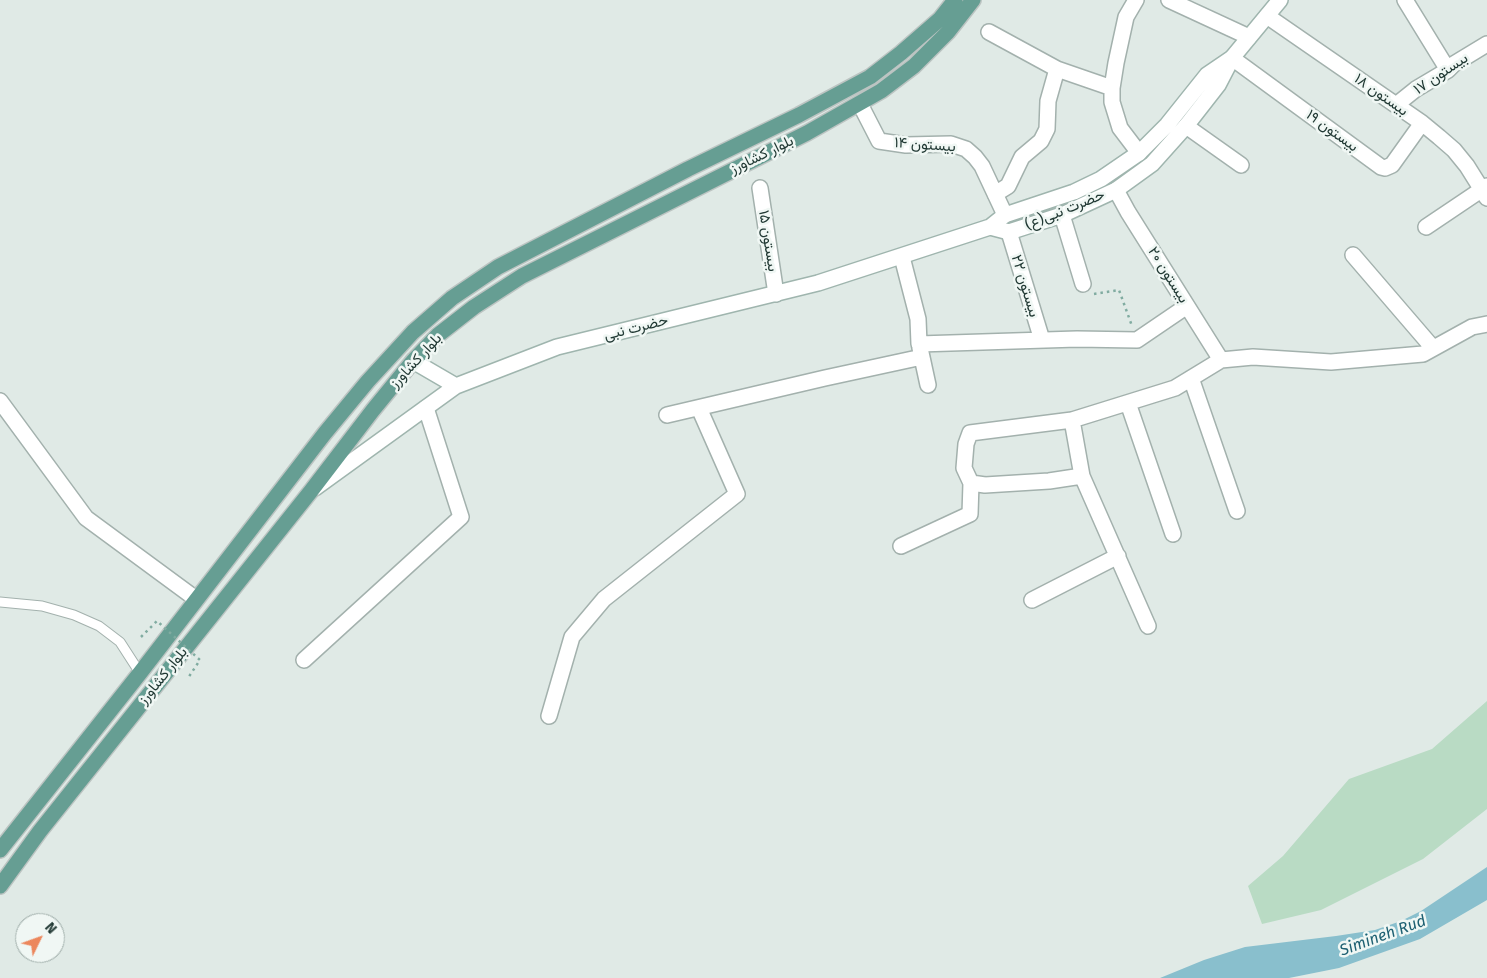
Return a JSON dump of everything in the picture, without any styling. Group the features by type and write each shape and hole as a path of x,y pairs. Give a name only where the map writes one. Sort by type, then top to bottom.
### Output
{"main road":[{"name":"بلوار کشاورز","path":"0,850 326,433 368,381 413,332 452,298 498,267 688,169 799,115 870,77 940,19 954,0"},
{"name":"بلوار کشاورز","path":"0,886 40,831 311,491 373,410 413,361 438,335 466,312 522,276 807,132 881,91 914,66 948,32 974,0"},
{"path":"799,115 807,132"}],"street":[{"path":"1136,0 1126,17 1116,63 1112,102 1120,128 1139,153"},
{"path":"1169,0 1249,37"},
{"path":"1405,0 1448,70"},
{"name":"حضرت نبی(ع)","path":"990,227 1009,232 1062,215 1116,190 1152,164 1186,126 1218,85 1232,58 1277,1"},
{"name":"بیستون ۱۸","path":"1267,16 1422,123 1454,150 1485,191"},
{"path":"989,32 1057,69 1112,88"},
{"name":"بیستون ۱۷","path":"1396,105 1416,89 1487,44"},
{"name":"حضرت نبی(ع)","path":"990,227 1005,215 1074,192 1101,179 1139,153 1167,125 1207,75 1232,58"},
{"name":"بیستون ۱۹","path":"1232,58 1381,167 1385,168 1392,165 1422,123"},
{"path":"995,194 1008,186 1022,157 1040,141 1048,129 1048,101 1057,69"},
{"name":"بیستون ۱۴","path":"860,104 879,142 906,146 951,144 966,149 982,166 1005,215"},
{"path":"1186,126 1241,165"},
{"name":"بیستون ۱۵","path":"760,188 776,294"},
{"name":"بیستون ۲۰","path":"1116,190 1221,360"},
{"path":"1426,227 1485,191"},
{"path":"1062,215 1083,284"},
{"name":"حضرت نبی","path":"311,491 456,386 557,347 818,283 990,227"},
{"name":"بیستون ۲۲","path":"1009,232 1042,340"},
{"path":"1353,255 1433,348"},
{"path":"902,257 918,319 921,351 928,385"},
{"path":"668,415 825,378 921,351 1042,340 1138,340 1187,306"},
{"path":"901,546 970,514 971,483 964,468 966,444 970,433 1072,420 1175,388 1221,360 1253,357 1332,362 1423,354 1472,327 1487,324"},
{"path":"413,361 456,386"},
{"path":"1191,378 1237,511"},
{"path":"0,401 86,518 196,599"},
{"path":"1128,403 1173,534"},
{"path":"304,660 461,517 426,408"},
{"path":"549,716 572,637 604,598 737,494 699,408"},
{"path":"1072,420 1082,476 1148,626"},
{"path":"971,483 985,485 1049,481 1082,476"},
{"path":"1032,600 1118,556"}],"lane":[{"path":"0,602 42,606 74,615 99,626 120,642 140,673"}],"path":[{"path":"1083,284 1094,294 1119,290 1138,340"},
{"path":"141,637 157,621 200,660 188,678"}],"green space":[{"path":"1487,701 1487,809 1423,859 1321,910 1262,924 1248,886 1283,856 1349,779 1432,749"}],"water":[{"name":"Simineh Rud","path":"1487,867 1487,900 1420,939 1339,968 1289,978 1160,978 1204,960 1245,947 1375,930 1401,921 1421,911"}]}
